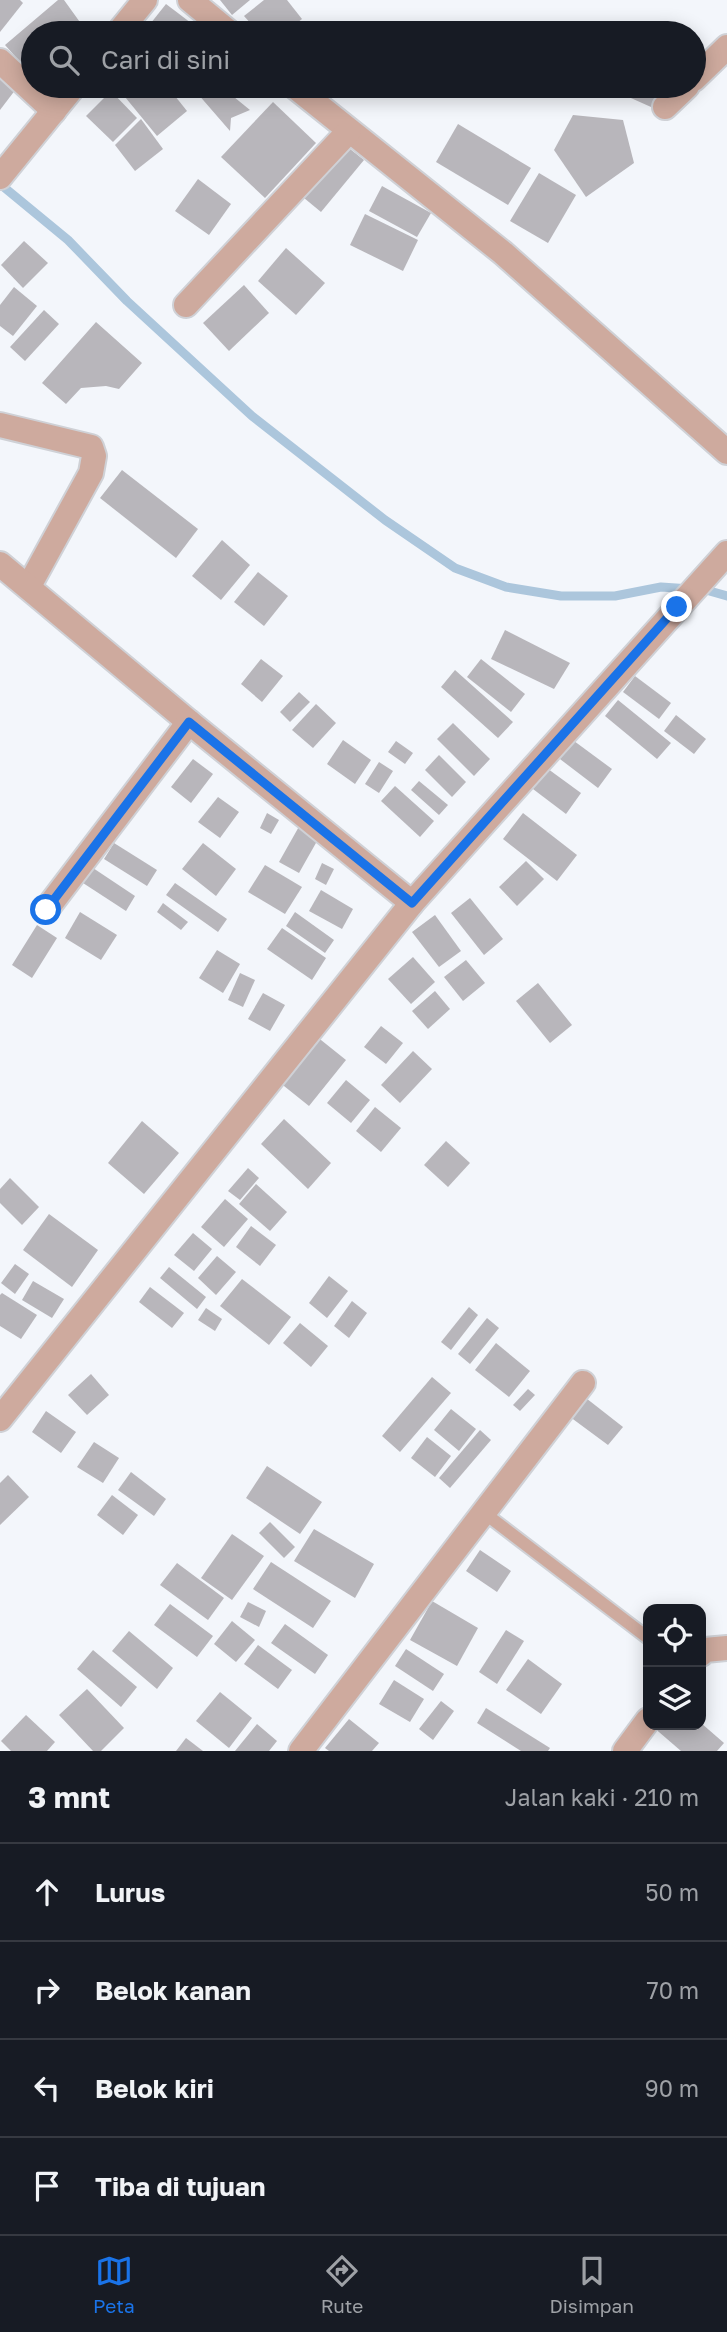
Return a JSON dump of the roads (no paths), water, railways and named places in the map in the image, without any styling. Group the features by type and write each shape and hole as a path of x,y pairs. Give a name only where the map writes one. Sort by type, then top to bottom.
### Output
{"street":[{"path":"128,21 145,0"},
{"path":"190,0 215,21"},
{"path":"706,67 727,47"},
{"path":"0,61 21,80"},
{"path":"40,98 54,111"},
{"path":"5,171 65,98"},
{"path":"309,98 503,253 726,449"},
{"path":"665,107 674,98"},
{"path":"186,305 349,131"},
{"path":"0,425 91,447 94,456 91,473 29,586"},
{"path":"0,1419 412,903 727,552"},
{"path":"0,564 412,903"},
{"path":"46,910 189,722"},
{"path":"301,1751 583,1383"},
{"path":"706,1650 727,1647"},
{"path":"625,1751 643,1727"}],"lane":[{"path":"483,1512 643,1634"}],"waterway":[{"path":"0,184 68,240 127,301 252,416 385,520 455,568 506,587 561,596 615,596 661,587 706,590 727,596"}]}
